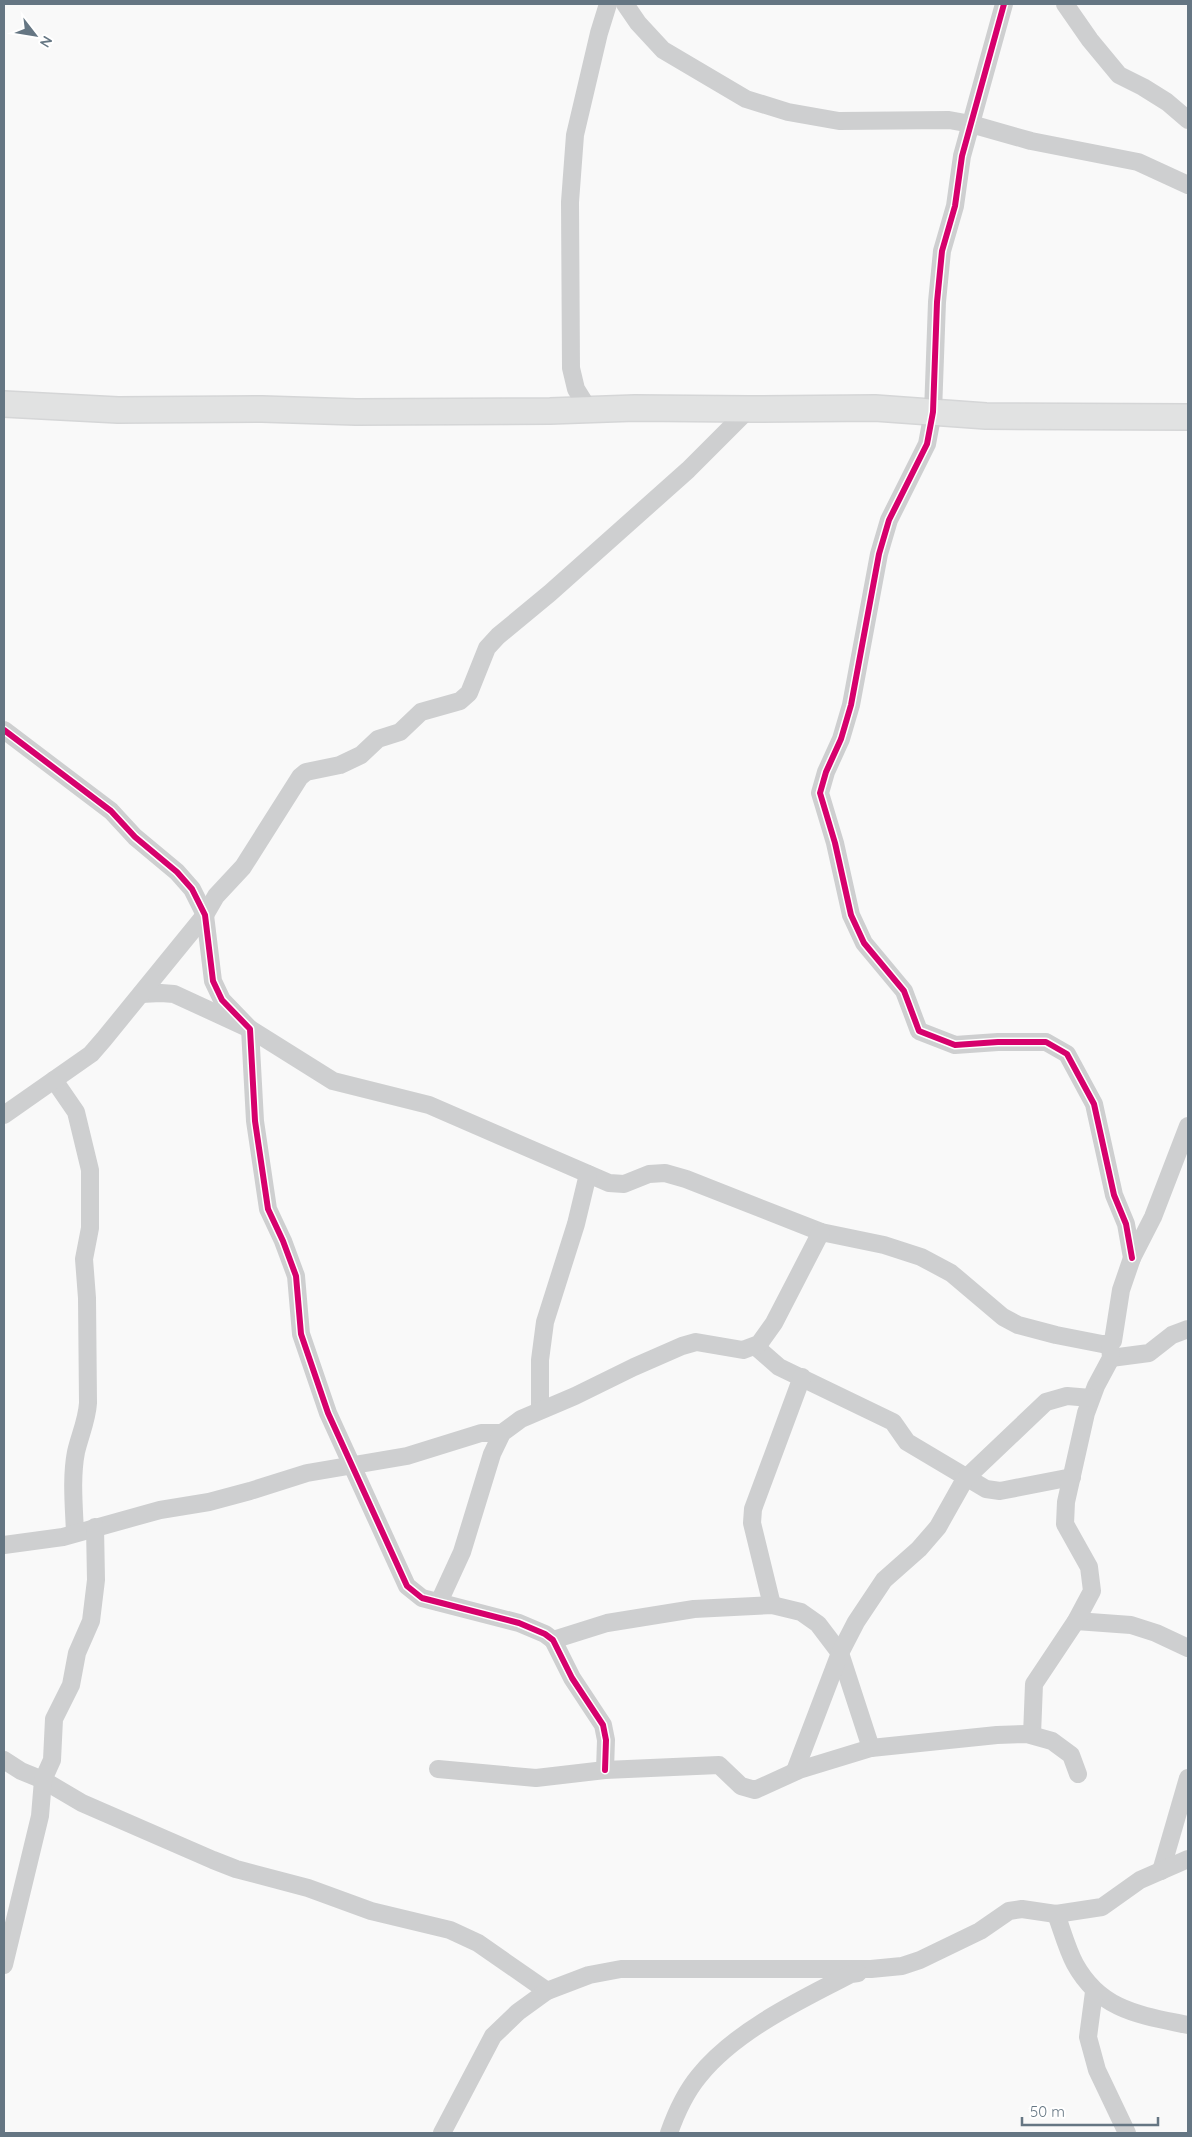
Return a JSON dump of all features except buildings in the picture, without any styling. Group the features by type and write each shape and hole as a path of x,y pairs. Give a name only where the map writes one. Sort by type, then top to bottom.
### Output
{"street":[{"path":"590,410 576,389 571,368 570,202 574,135 608,4"},
{"path":"625,4 638,23 663,50 746,99 788,112 838,121 949,120 971,124 1031,142 1138,162 1188,185"},
{"path":"1004,4 962,156 955,206 940,260 934,346 933,412 927,444 889,520 879,554 851,705 841,739 826,772 820,793 835,843 851,916 864,943 904,991 919,1031 955,1045 998,1042 1046,1042 1067,1054 1094,1104 1114,1195 1126,1224 1132,1258"},
{"path":"1065,4 1090,40 1119,75 1144,87 1167,102 1188,120"},
{"path":"4,404 118,410 262,409 395,412 635,408 874,408 986,416 1188,417"},
{"path":"4,1115 91,1054 205,915 216,896 243,867 300,776 306,772 340,764 364,753 378,739 400,732 421,712 460,701 469,692 487,648 498,636 550,593 688,470 749,409"},
{"path":"4,730 111,811 135,837 177,872 192,889 205,915 213,981 222,1000 250,1028 255,1121 268,1209 284,1241 296,1276 301,1334 328,1412 407,1586 422,1598 519,1623 545,1634 553,1640 572,1678 603,1725 606,1740 605,1770"},
{"path":"141,994 162,992 174,994 250,1028 333,1081 429,1105 609,1183 624,1184 649,1174 665,1173 686,1179 821,1232 884,1245 920,1257 951,1273 1003,1317 1018,1325 1102,1344 1110,1351 1149,1353 1172,1335 1188,1329"},
{"path":"54,1080 76,1112 90,1170 90,1228 84,1259 88,1416 76,1452 74,1483 75,1533"},
{"path":"1032,1735 1034,1684 1076,1621 1092,1592 1089,1567 1065,1524 1066,1502 1086,1413 1113,1341 1121,1290 1132,1258 1153,1217 1188,1126"},
{"path":"540,1410 540,1360 546,1322 576,1224 588,1174"},
{"path":"438,1602 462,1552 492,1454 502,1433 520,1419 575,1396 682,1346 696,1342 743,1350 759,1344 774,1323 821,1232"},
{"path":"755,1346 779,1367 894,1422 907,1442 965,1479 986,1489 1000,1491 1072,1477"},
{"path":"772,1604 752,1523 753,1509 802,1377"},
{"path":"795,1772 840,1653 866,1605 884,1580 919,1549 938,1527 965,1479 1046,1402 1067,1396 1091,1398"},
{"path":"4,1545 63,1536 160,1510 209,1502 250,1492 307,1473 407,1456 481,1433 502,1433"},
{"path":"4,1965 40,1816 43,1780 52,1760 54,1719 71,1685 77,1653 92,1621 96,1580 94,1527"},
{"path":"553,1640 607,1623 694,1609 772,1604 801,1612 818,1624 840,1653 871,1748"},
{"path":"1076,1621 1131,1625 1163,1636 1188,1648"},
{"path":"438,1769 536,1778 605,1770 719,1765 741,1786 755,1790 795,1772 871,1748 997,1735 1032,1735 1052,1741 1071,1755 1078,1774"},
{"path":"4,1760 12,1772 43,1780 82,1803 236,1869 308,1888 371,1911 450,1930 478,1943 547,1991"},
{"path":"1161,1871 1188,1778"},
{"path":"668,2133 679,2106 699,2076 725,2050 786,2007 851,1974 902,1966 920,1960 980,1931 1009,1911 1022,1909 1056,1914 1102,1907 1130,1889 1140,1880 1188,1860"},
{"path":"1056,1914 1074,1964 1094,1992 1108,2002 1141,2016 1188,2025"},
{"path":"442,2133 493,2036 518,2012 547,1991 589,1975 621,1969 871,1970"},
{"path":"1094,1992 1088,2037 1097,2070 1128,2133"}],"cycle path":[{"path":"1004,4 962,156 955,206 942,251 937,302 933,412 927,444 889,520 879,554 851,705 841,739 826,772 820,793 835,843 851,915 864,943 904,991 919,1031 955,1045 998,1042 1046,1042 1067,1054 1094,1104 1114,1195 1126,1224 1132,1258"},
{"path":"4,730 111,811 135,837 177,872 192,889 205,915 213,981 222,1000 250,1029 255,1121 268,1209 283,1241 296,1276 301,1334 328,1413 407,1586 422,1598 519,1623 545,1634 553,1640 572,1678 603,1725 606,1740 605,1770"}]}
